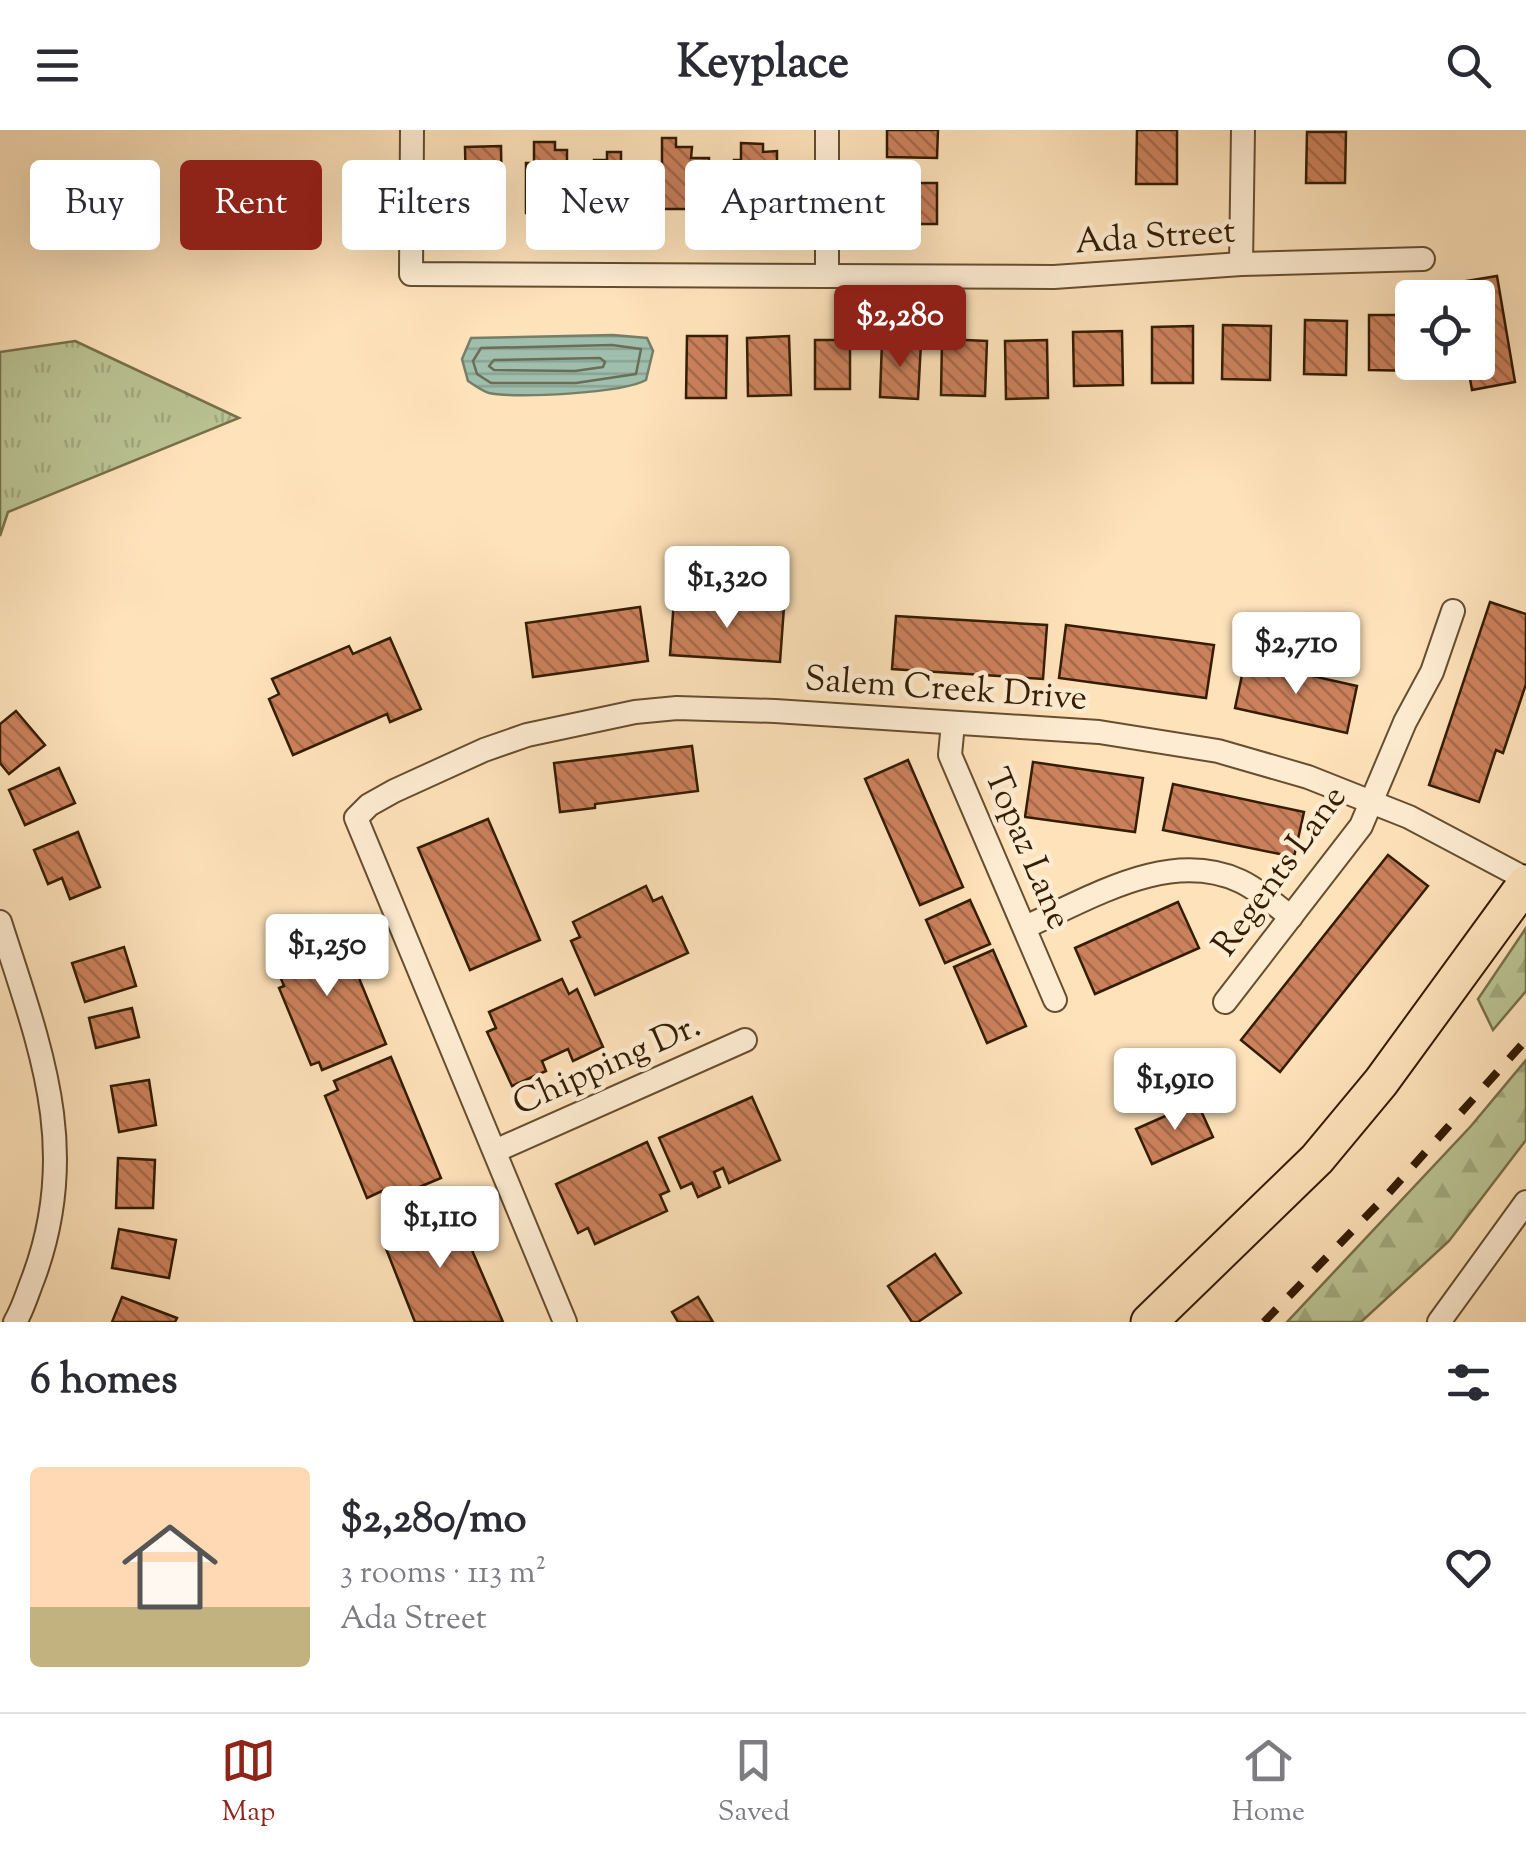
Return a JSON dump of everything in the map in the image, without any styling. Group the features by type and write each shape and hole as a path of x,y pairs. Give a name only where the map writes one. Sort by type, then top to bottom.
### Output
{"main road":[{"path":"1149,1322 1317,1159 1381,1082 1526,881"}],"street":[{"name":"Ada Street","path":"412,130 411,274 1054,276 1241,264 1423,259"},
{"path":"826,274 828,130"},
{"path":"1241,264 1243,130"},
{"name":"Regents Lane","path":"1225,1002 1346,848 1372,803 1405,722 1432,672 1453,611"},
{"name":"Salem Creek Drive","path":"495,1150 356,818 369,805 394,791 484,750 528,735 620,714 677,708 953,722 1099,732 1174,742 1308,778 1372,803 1409,818 1526,881"},
{"name":"Topaz Lane","path":"953,722 950,755 1056,1000"},
{"path":"1025,927 1151,874 1177,870 1204,870 1243,882 1291,917"},
{"path":"2,937 32,1016 56,1122 52,1214 41,1258 16,1322"},
{"name":"Chipping Dr.","path":"495,1150 745,1040"},
{"path":"495,1150 565,1322"},
{"path":"1439,1322 1526,1202"}],"green space":[{"path":"75,341 239,418 8,512 0,536 0,352"},
{"path":"1526,928 1526,991 1493,1030 1478,999"},
{"path":"1526,1060 1526,1140 1449,1241 1361,1322 1287,1322 1471,1126"}],"water":[{"path":"471,338 647,338 653,351 646,380 593,391 502,395 486,392 468,381 462,359"}],"building":[{"path":"887,130 938,130 937,158 887,157"},
{"path":"1137,130 1177,130 1177,184 1136,184"},
{"path":"1307,132 1346,132 1345,183 1306,183"},
{"path":"662,138 676,138 676,147 692,147 691,158 709,158 685,160 685,209 665,209"},
{"path":"534,142 555,142 555,150 567,150 567,160 534,160"},
{"path":"741,143 763,144 763,152 777,151 777,160 741,160"},
{"path":"501,146 501,160 465,160 465,147"},
{"path":"607,152 621,152 621,160 607,160"},
{"path":"921,183 937,183 937,224 921,224"},
{"path":"1497,276 1515,382 1472,390 1470,380 1495,380 1495,280 1472,280"},
{"path":"1369,315 1395,315 1395,371 1369,370"},
{"path":"1305,320 1347,321 1346,375 1304,374"},
{"path":"1223,325 1271,326 1270,380 1222,379"},
{"path":"1193,326 1193,383 1152,383 1152,327"},
{"path":"1122,331 1123,385 1074,386 1073,332"},
{"path":"687,336 727,336 726,398 686,398"},
{"path":"789,336 791,395 748,396 747,338"},
{"path":"942,339 987,341 985,396 941,395"},
{"path":"815,340 850,340 850,389 815,389"},
{"path":"1047,340 1048,398 1006,399 1005,341"},
{"path":"882,341 921,343 918,399 880,397"},
{"path":"674,600 784,607 780,662 670,655"},
{"path":"1490,602 1526,614 1526,684 1503,753 1496,750 1479,802 1429,785"},
{"path":"640,607 648,661 533,677 526,623"},
{"path":"896,616 1047,625 1043,679 892,669"},
{"path":"1066,625 1214,645 1206,698 1059,678"},
{"path":"390,638 421,709 390,722 387,714 293,755 269,699 279,694 272,679 349,646 353,654"},
{"path":"1245,661 1357,686 1347,733 1235,708"},
{"path":"16,711 45,745 9,774 0,763 0,724"},
{"path":"692,746 698,791 560,812 554,763"},
{"path":"908,760 963,887 920,905 865,779"},
{"path":"1033,762 1143,778 1135,832 1025,817"},
{"path":"59,768 75,803 25,825 9,790"},
{"path":"1173,784 1304,812 1294,857 1163,830"},
{"path":"488,819 540,940 470,970 418,848"},
{"path":"78,832 100,887 70,899 62,878 48,884 34,850"},
{"path":"1388,855 1428,886 1280,1072 1241,1040"},
{"path":"646,886 653,901 662,897 688,953 595,995 571,941 580,937 573,922"},
{"path":"970,900 990,944 945,963 926,920"},
{"path":"1178,902 1199,948 1095,994 1075,948"},
{"path":"336,922 386,1044 322,1070 319,1062 311,1065 279,988 284,986 273,959 287,954 283,944"},
{"path":"124,947 136,986 85,1002 72,963"},
{"path":"993,950 1026,1026 987,1043 954,967"},
{"path":"562,979 569,994 577,989 603,1047 573,1061 568,1049 542,1061 546,1071 512,1086 487,1032 496,1028 489,1012"},
{"path":"132,1008 139,1037 96,1048 89,1018"},
{"path":"391,1057 441,1178 386,1201 382,1191 367,1198 325,1096 338,1090 334,1081"},
{"path":"149,1080 156,1125 119,1132 111,1086"},
{"path":"752,1097 780,1160 729,1183 723,1168 714,1172 720,1187 698,1197 692,1183 681,1188 659,1138"},
{"path":"1197,1102 1213,1137 1152,1164 1136,1129"},
{"path":"647,1142 669,1191 660,1195 667,1211 595,1244 588,1228 578,1233 556,1184"},
{"path":"118,1158 155,1160 153,1208 116,1208"},
{"path":"452,1204 503,1322 415,1322 383,1241 389,1238 387,1232"},
{"path":"119,1229 176,1240 169,1278 112,1268"},
{"path":"935,1254 961,1293 918,1322 912,1322 888,1286"},
{"path":"122,1297 177,1318 175,1322 112,1322"},
{"path":"698,1297 713,1322 678,1322 672,1312"}],"railway":[{"path":"1264,1322 1387,1195 1526,1040"}]}
